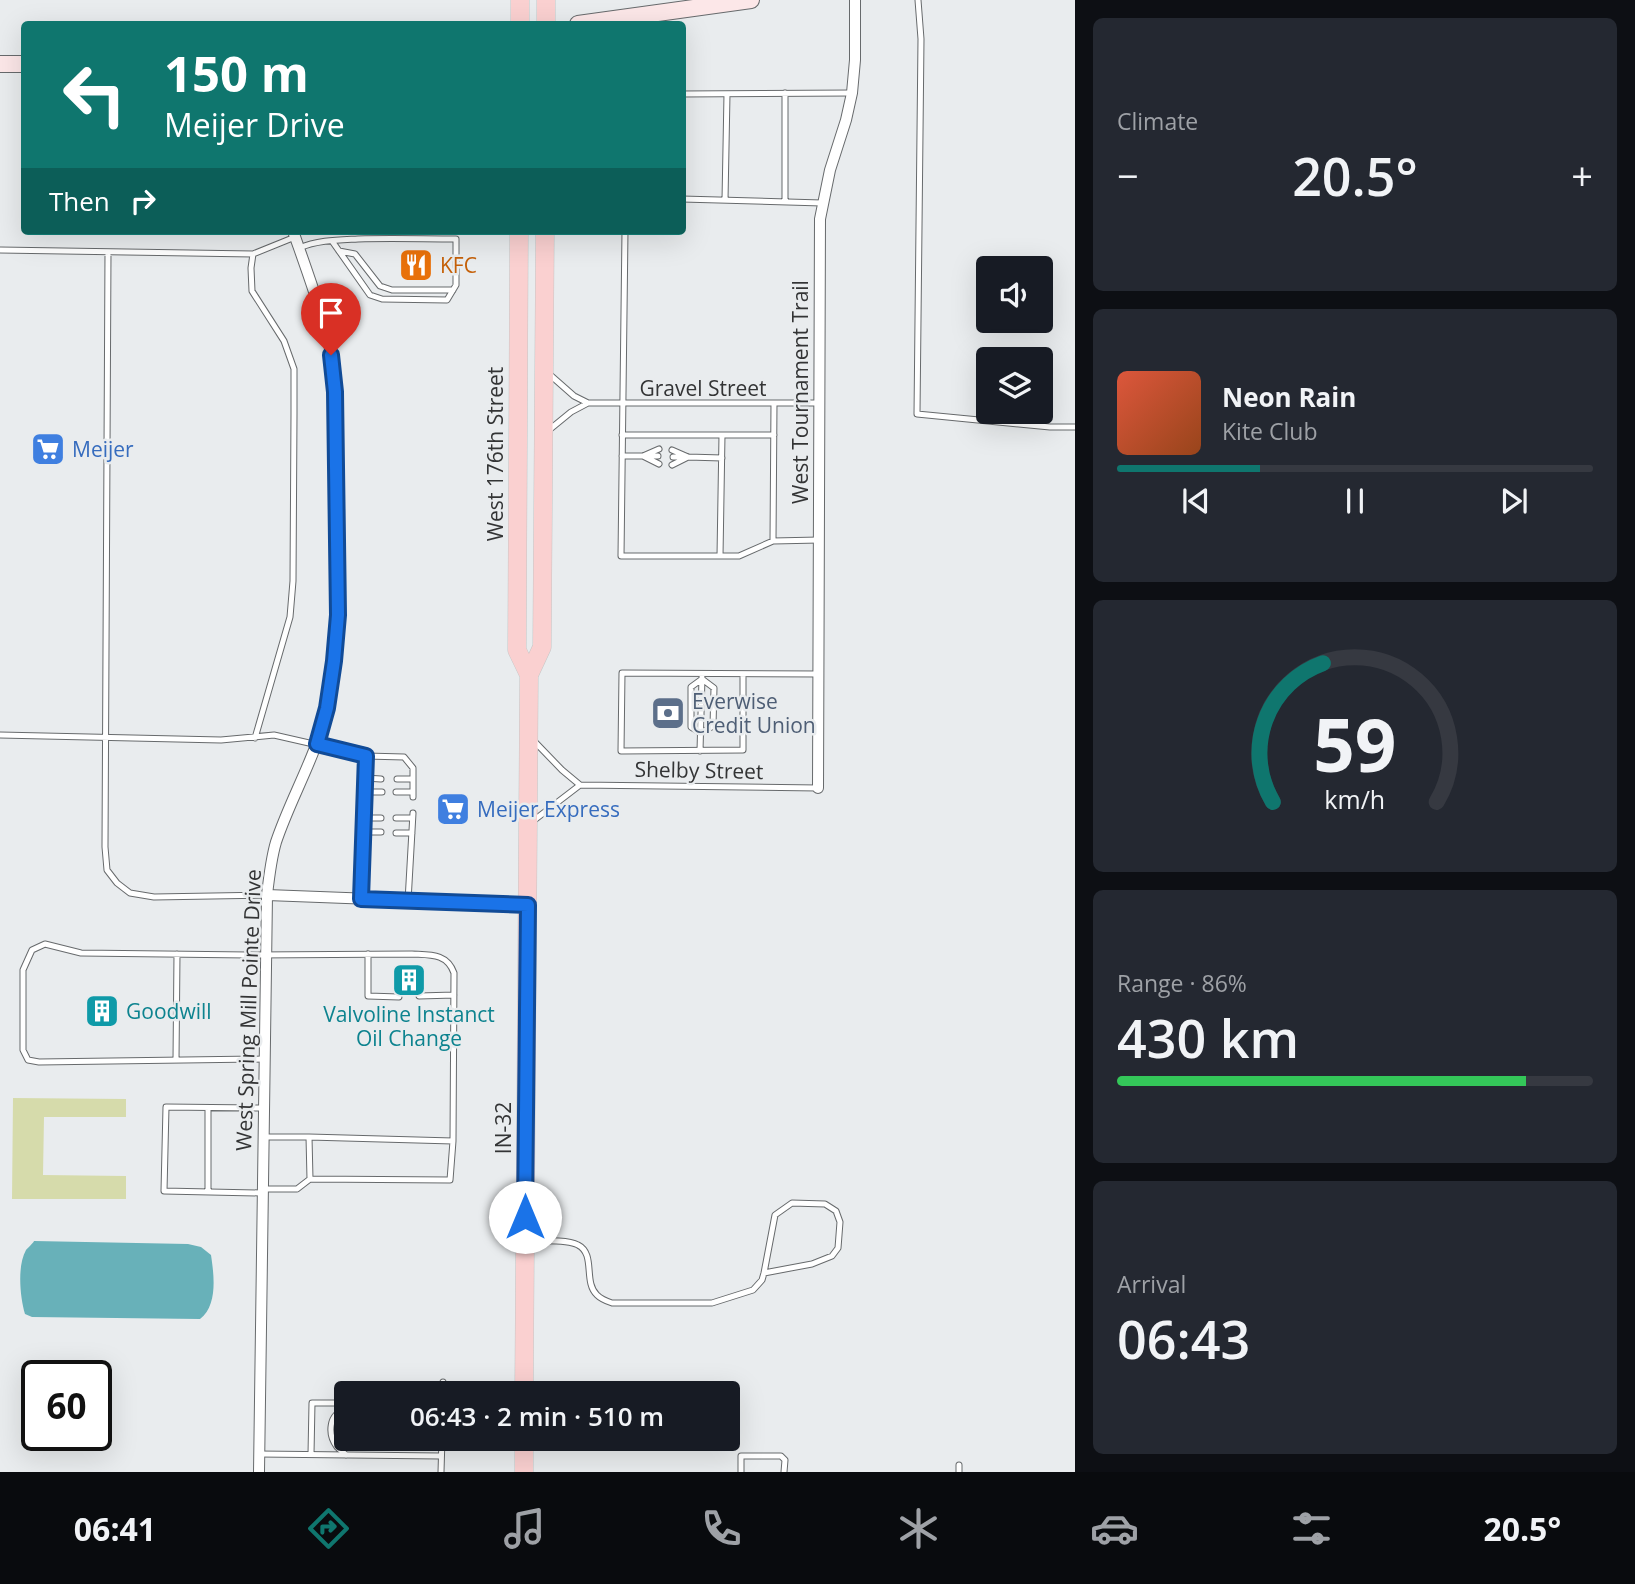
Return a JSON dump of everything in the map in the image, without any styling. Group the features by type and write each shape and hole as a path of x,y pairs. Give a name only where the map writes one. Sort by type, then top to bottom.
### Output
{"main road":[{"path":"520,0 520,21"},
{"path":"545,21 546,0"},
{"name":"West 176th Street","path":"519,235 517,650 529,675"},
{"name":"West 176th Street","path":"528,905 529,675 542,647 545,235"},
{"name":"IN-32","path":"524,1381 528,905"},
{"path":"524,1451 524,1472"}],"street":[{"path":"600,21 751,0"},
{"name":"West Tournament Trail","path":"818,788 820,219 830,170 852,93 855,0"},
{"path":"0,64 21,64"},
{"name":"West Spring Mill Pointe Drive","path":"259,1472 262,1137 269,873 276,842 317,744 327,708 338,615 335,392 331,355 317,299 295,238"},
{"path":"267,895 528,905"}],"lane":[{"path":"918,0 921,39 917,414 1075,427"},
{"path":"785,93 785,202"},
{"path":"686,94 852,93"},
{"path":"725,201 727,94"},
{"path":"686,199 822,203"},
{"path":"625,235 621,556 739,556 773,541 819,540"},
{"path":"0,250 253,254 295,238 312,242 381,238 456,239 456,285 447,300 382,299 370,295 332,241"},
{"path":"339,251 355,254 380,286 392,290 453,290"},
{"path":"108,252 105,737 107,870 117,883 130,893 154,897 267,895"},
{"path":"253,254 253,291 284,341 294,369 293,574 290,617 255,738"},
{"path":"544,370 575,396 588,403"},
{"path":"543,434 588,403"},
{"name":"Gravel Street","path":"588,403 819,403"},
{"path":"773,541 774,403"},
{"path":"622,435 774,435"},
{"path":"720,556 722,435"},
{"path":"622,456 659,453"},
{"path":"672,453 688,457 722,458"},
{"path":"643,456 659,464"},
{"path":"672,464 688,457"},
{"path":"743,674 743,750 621,751 622,673 702,676 743,674 819,674"},
{"path":"700,751 702,676"},
{"path":"701,733 713,726 714,688 702,676"},
{"path":"701,733 691,727 691,687 702,676"},
{"path":"0,735 221,740 274,736 366,756 404,757 413,768 413,795 396,792"},
{"path":"528,825 580,785 529,736"},
{"path":"361,899 366,756"},
{"path":"365,778 381,779"},
{"path":"397,779 413,779"},
{"name":"Shelby Street","path":"580,785 818,788"},
{"path":"365,792 382,792"},
{"path":"396,818 413,816 408,901"},
{"path":"364,818 381,818"},
{"path":"364,831 381,832"},
{"path":"396,833 412,833"},
{"path":"263,1108 166,1107 164,1191 297,1189 310,1179 450,1180 453,1141 452,966 446,959 431,955 81,953 45,944 32,950 23,970 23,1050 28,1060 264,1059"},
{"path":"176,1060 177,954"},
{"path":"368,954 368,996 399,996"},
{"path":"419,996 454,995"},
{"path":"208,1108 208,1192"},
{"path":"262,1137 453,1141"},
{"path":"309,1137 310,1179"},
{"path":"525,1241 570,1242 581,1245 588,1256 592,1289 598,1297 611,1303 712,1303 753,1290 762,1279 775,1215 792,1203 825,1204 836,1211 840,1223 838,1248 832,1256 812,1264 764,1273"},
{"path":"311,1454 312,1403 334,1404"},
{"path":"334,1417 334,1440"},
{"path":"342,1451 346,1455"},
{"path":"441,1451 441,1472"},
{"path":"259,1454 441,1455"},
{"path":"741,1472 741,1456 780,1456 785,1460 784,1472"},
{"path":"958,1472 959,1465"}],"green space":[{"path":"13,1098 126,1099 126,1117 44,1117 43,1175 126,1176 126,1199 12,1199"}],"water":[{"path":"34,1241 188,1244 201,1247 211,1255 213,1289 210,1306 200,1319 32,1317 25,1314 20,1273 26,1250"}],"place":[{"name":"KFC","path":"416,265"},
{"name":"Meijer","path":"48,449"},
{"name":"Everwise Credit Union","path":"668,713"},
{"name":"Meijer Express","path":"453,809"},
{"name":"Valvoline Instanct Oil Change","path":"409,980"},
{"name":"Goodwill","path":"102,1011"}],"route":[{"path":"331,355 335,392 338,615 327,708 317,744 366,756 361,899 528,905 525,1217"}]}
